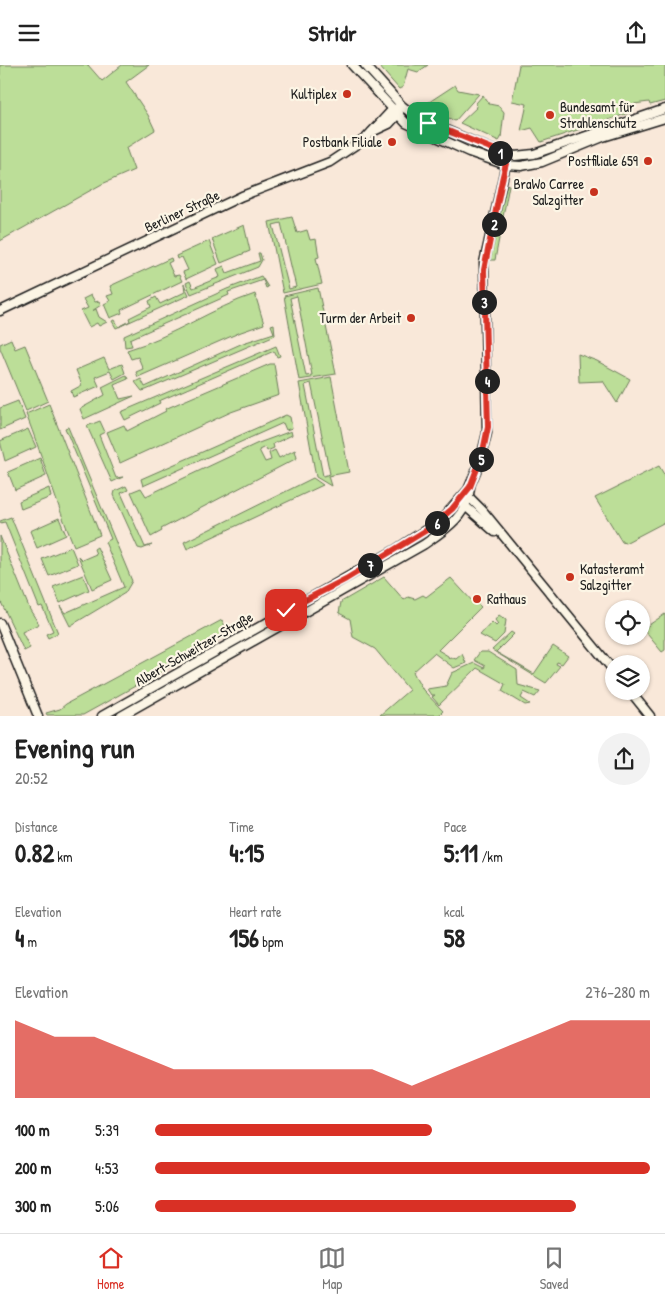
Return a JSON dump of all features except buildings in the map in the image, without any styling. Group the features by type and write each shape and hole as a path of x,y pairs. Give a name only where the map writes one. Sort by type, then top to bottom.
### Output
{"street":[{"path":"352,65 395,113 410,125 441,140 506,165 521,166 542,162 603,137 665,118"},
{"path":"365,65 402,106 428,123 508,155 534,154 665,109"},
{"path":"395,113 402,106"},
{"name":"Berliner Straße","path":"0,311 234,200 330,162 372,132 380,130 395,113"},
{"name":"Albert-Schweitzer-Straße","path":"121,715 404,555 441,532 466,507 466,497 482,456 488,427 484,270 508,155"},
{"path":"466,497 483,511 605,660"},
{"name":"Albert-Schweitzer-Straße","path":"102,715 410,541 442,519 466,497"},
{"path":"466,507 513,549"},
{"path":"404,555 410,541"},
{"path":"0,623 38,715"},
{"path":"638,700 650,715"}],"green space":[{"path":"0,65 88,65 102,81 122,65 149,65 126,82 148,115 155,130 126,148 134,170 102,184 0,241"},
{"path":"378,65 428,65 418,72 408,69 403,87 399,89"},
{"path":"519,65 665,65 665,101 650,105 649,102 634,104 632,112 541,142 532,128 521,131 527,104 512,101"},
{"path":"455,85 458,90 479,94 455,121 423,106"},
{"path":"483,95 489,104 499,106 504,112 499,141 460,123 477,107 476,103"},
{"path":"505,184 509,185 495,260 490,260"},
{"path":"292,217 297,233 307,230 310,240 316,239 319,257 316,258 322,284 283,293 269,222","holes":["281,223 296,287 289,289 273,225"]},
{"path":"244,225 250,251 221,263 212,239"},
{"path":"209,241 218,264 186,279 183,272 188,270 182,257 177,259 176,256"},
{"path":"258,253 260,253 262,260 258,267 191,294 186,283 190,281 193,288 220,277 217,269 224,266 227,273 260,261"},
{"path":"171,258 172,261 168,263 174,276 179,275 182,281 121,310 122,313 110,318 104,304 110,301 107,296 113,294 110,286"},
{"path":"261,276 268,287 266,288 263,280 228,292 229,295 130,339 132,346 125,347 124,336 227,289"},
{"path":"184,284 189,295 123,325 130,321 129,318 151,307 149,301 156,297 160,304 185,292"},
{"path":"318,288 336,374 299,380 284,296","holes":["297,296 312,375 306,376 290,298"]},
{"path":"255,294 264,324 241,332 138,377 136,372 143,369 138,357 131,359 127,350 161,337"},
{"path":"91,295 95,302 99,301 101,305 92,311 96,309 99,317 107,322 99,326 97,323 89,327 81,311 88,308 83,299"},
{"path":"115,320 119,327 116,328 112,321"},
{"path":"274,324 275,335 146,390 142,391 135,382 141,379 145,387 243,343 274,333 271,325"},
{"path":"11,339 15,349 25,345 48,401 26,411 0,348 0,344"},
{"path":"276,346 280,356 277,357 274,351 159,401 160,403 125,420 121,412"},
{"path":"578,354 597,361 630,379 617,403 603,381 579,382"},
{"path":"104,358 109,369 122,364 125,373 114,379 110,371 95,377 99,386 73,397 71,391 82,385 76,370"},
{"path":"270,364 274,364 279,395 231,412 120,463 107,432 124,425 127,431 166,411 165,409"},
{"path":"126,375 128,379 114,385 120,399 134,396 84,419 80,409 105,395 102,387"},
{"path":"331,377 349,472 328,476 331,486 316,477 299,383","holes":["311,383 330,474 323,476 305,385"]},
{"path":"18,401 25,419 0,430 0,408"},
{"path":"49,404 100,535 74,546 26,414"},
{"path":"286,415 290,417 292,428 286,430 283,423 143,486 141,479"},
{"path":"100,421 105,432 99,435 116,478 123,477 112,482 87,426"},
{"path":"68,427 132,581 125,593 70,626 60,606 65,613 124,587 105,542 111,539 65,428"},
{"path":"28,429 36,447 5,461 0,441"},
{"path":"291,431 292,435 273,444 274,448 267,451 265,447 259,450 265,462 271,460 269,453 275,450 279,458 295,450 297,458 161,529 162,531 151,537 131,492 141,488 146,496 256,444"},
{"path":"40,458 46,476 15,490 8,472"},
{"path":"659,466 665,476 665,522 625,543 622,542 595,498"},
{"path":"313,478 323,485 187,549 184,542"},
{"path":"126,486 128,490 121,493 145,547 152,545 142,549 138,548 114,495 115,491"},
{"path":"49,488 51,497 21,509 19,501"},
{"path":"11,517 58,633 48,638 46,634 53,631 42,606 39,607 5,522 0,523 0,521"},
{"path":"59,518 66,535 37,548 30,531"},
{"path":"0,536 30,610 39,624 22,632 30,648 24,651 0,600"},
{"path":"71,547 78,564 49,576 42,559"},
{"path":"97,547 112,580 92,589 78,556 82,560 96,554 94,549"},
{"path":"83,575 89,590 60,603 53,587"},
{"path":"384,577 404,600 408,597 415,599 423,595 426,597 451,578 474,603 476,602 481,607 438,650 448,656 449,659 450,657 456,659 462,654 466,663 454,668 434,653 413,672 423,690 443,711 439,715 380,715 409,690 375,649 353,637 350,619 339,613 341,602"},
{"path":"665,614 665,650 662,652 650,637 650,624"},
{"path":"499,615 506,620 504,634 495,643 480,635 492,622 496,626 498,624 495,620"},
{"path":"222,620 229,634 83,715 47,715 46,713 60,709"},
{"path":"511,632 514,634 496,652 534,674 553,646 568,656 562,664 557,662 556,664 560,666 546,683 492,650"},
{"path":"480,652 488,652 517,670 518,685 540,691 535,697 524,692 521,698 530,704 525,705 502,691 505,684 477,668 439,705 432,697 435,695 431,695 427,689 446,686 452,673 474,663 484,668 485,666 474,660"}],"place":[{"name":"Kultiplex","path":"347,94"},
{"name":"Bundesamt für Strahlenschutz","path":"550,115"},
{"name":"Postbank Filiale","path":"392,142"},
{"name":"Postfiliale 659","path":"648,161"},
{"name":"BraWo Carree Salzgitter","path":"594,192"},
{"name":"Turm der Arbeit","path":"411,318"},
{"name":"Katasteramt Salzgitter","path":"570,577"},
{"name":"Rathaus","path":"477,599"}],"route":[{"path":"286,610 346,579 442,519 470,487 482,456 488,417 484,270 487,264 488,248 508,155 496,152 428,123"}]}
